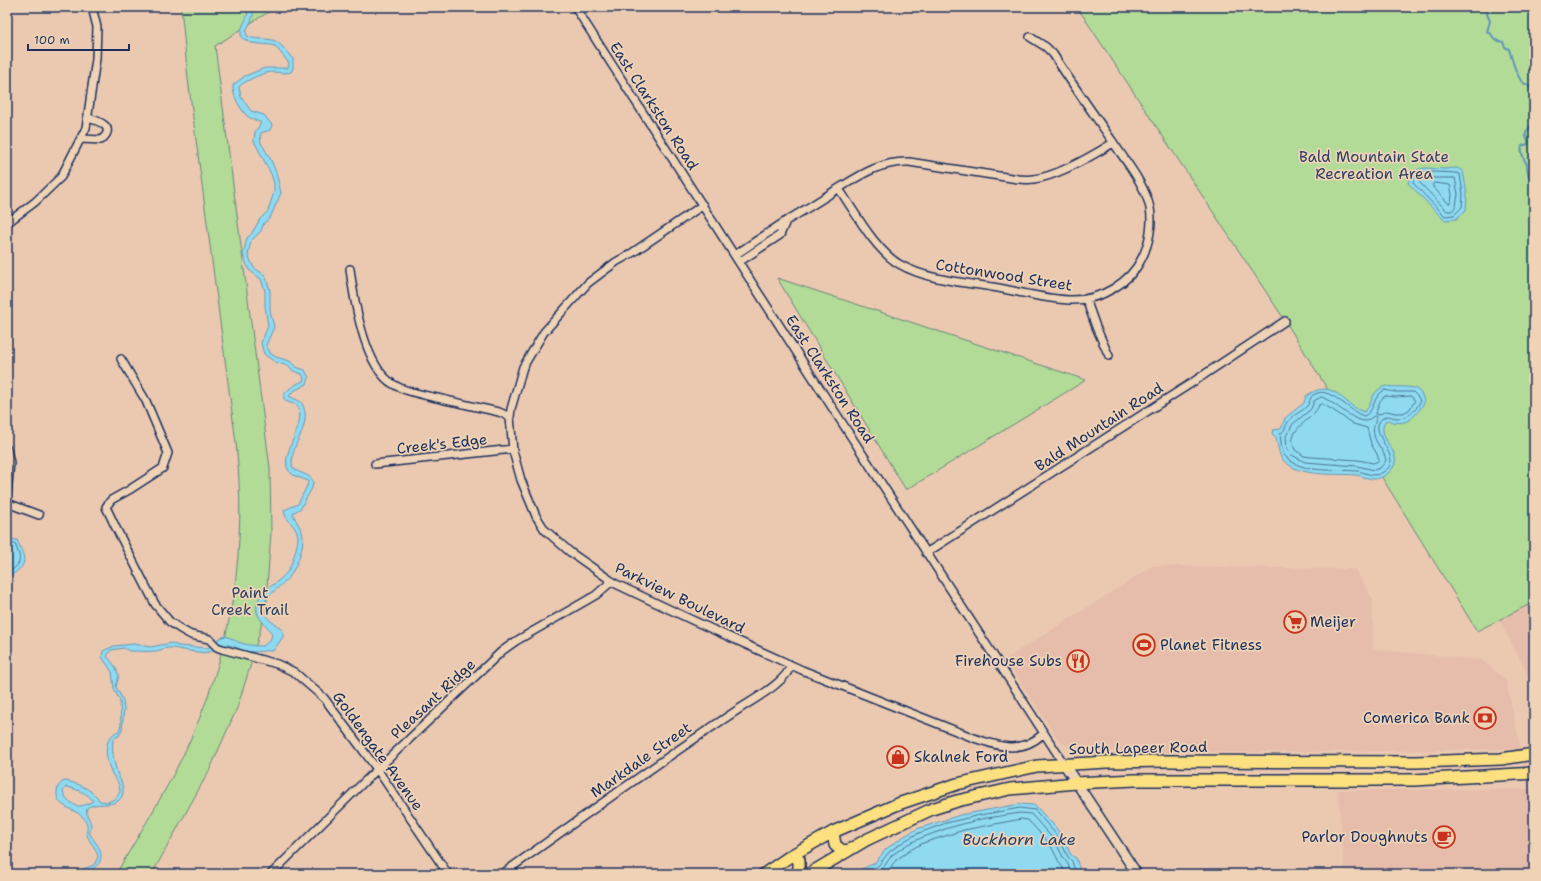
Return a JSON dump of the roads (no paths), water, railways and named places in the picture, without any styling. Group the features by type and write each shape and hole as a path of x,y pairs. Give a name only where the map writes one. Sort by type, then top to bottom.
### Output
{"main road":[{"name":"South Lapeer Road","path":"764,874 792,855 833,832 898,804 958,784 1037,766 1167,761 1416,762 1501,759 1534,754"},
{"path":"1170,780 1183,774 1259,774 1267,768 1268,762"},
{"path":"1325,780 1329,762"},
{"path":"1064,764 1137,874"},
{"path":"809,874 866,840 932,809 957,801 1010,789 1076,783 1135,780 1414,780 1534,773"},
{"path":"833,832 835,845 841,850 847,851"},
{"path":"792,855 799,860 797,874"}],"street":[{"path":"7,223 35,202 61,177 81,139 88,118 96,59 97,27 92,7"},
{"name":"East Clarkston Road","path":"575,7 926,553 1064,764"},
{"name":"Cottonwood Street","path":"839,189 884,253 916,273 1041,296 1073,300 1090,298 1111,289 1125,280 1139,264 1148,246 1150,208 1136,177 1053,54 1046,47 1030,37"},
{"path":"81,139 101,140 105,137 107,132 106,127 102,122 88,118"},
{"path":"735,255 861,174 884,164 899,161 1033,179 1060,171 1093,156 1113,143"},
{"name":"Parkview Boulevard","path":"703,205 632,253 616,262 581,290 544,332 523,367 510,417 513,449 521,480 528,500 536,516 545,530 570,552 612,581 692,620 791,665 974,738 1002,747 1026,745 1035,741 1043,734"},
{"path":"739,262 780,235 786,222"},
{"path":"350,269 361,330 380,372 392,384 409,391 499,412 510,417"},
{"path":"1086,299 1096,327 1109,356"},
{"name":"Bald Mountain Road","path":"926,553 1184,388 1285,321"},
{"name":"Goldengate Avenue","path":"121,359 146,401 168,453 163,468 111,500 106,507 155,604 170,622 190,636 209,639 217,647 222,649 277,664 294,672 324,698 377,769 448,874"},
{"path":"7,449 10,463 7,494"},
{"name":"Creek's Edge","path":"375,464 513,449"},
{"path":"7,503 38,516"},
{"name":"Pleasant Ridge","path":"274,873 377,769 502,651 516,641 596,595 612,581"},
{"name":"Markdale Street","path":"502,874 673,753 783,679 790,671 791,665"}],"water":[{"path":"247,7 253,7 253,16 246,31 247,36 275,41 281,45 293,59 293,68 291,72 272,72 256,76 239,87 241,97 251,111 264,115 272,125 270,130 261,133 260,136 261,143 276,172 281,193 270,218 264,223 261,231 251,241 248,255 254,268 265,275 270,290 270,310 274,327 266,345 271,354 290,361 296,367 305,370 309,378 307,384 294,391 289,396 301,402 305,413 304,425 295,447 292,466 297,471 309,477 313,482 312,488 301,508 293,513 303,534 302,548 297,563 290,576 269,596 264,605 263,609 266,616 283,631 283,637 273,651 248,652 226,645 205,652 170,648 156,651 129,651 124,648 111,650 107,656 115,666 119,675 116,687 123,700 124,709 122,730 119,736 114,738 113,742 114,762 123,786 123,793 121,798 113,803 87,808 91,825 90,834 100,850 100,862 97,866 87,871 69,874 94,865 98,857 96,850 87,835 87,825 85,820 82,816 63,805 57,797 59,785 64,781 74,783 89,790 100,801 107,802 115,799 120,792 118,782 110,769 106,752 110,738 119,731 121,725 120,701 114,689 112,672 102,657 103,651 114,646 134,644 151,647 171,643 179,646 208,648 218,639 226,636 244,644 263,646 270,640 272,635 258,615 257,605 262,594 283,577 289,569 298,539 298,534 286,517 284,510 298,504 308,482 292,474 287,468 289,451 299,422 300,413 297,405 288,402 284,399 284,396 288,390 303,381 304,378 302,374 293,371 288,366 275,362 264,354 261,343 268,326 265,306 265,291 261,279 249,270 243,255 247,238 252,233 260,219 268,211 274,192 274,183 254,141 255,132 261,123 249,118 241,109 233,89 233,85 245,76 265,68 288,68 289,63 275,46 251,43 242,38 241,30 248,11","holes":["66,787 85,794 93,801 82,806 75,805 67,799 63,791"]},
{"path":"1425,168 1457,168 1463,171 1467,194 1466,210 1456,219 1444,220 1408,183 1414,172"},
{"path":"1386,386 1410,387 1415,389 1419,391 1424,403 1413,417 1405,422 1400,423 1388,420 1385,421 1383,428 1384,434 1395,457 1395,463 1392,469 1386,474 1379,478 1370,479 1356,475 1318,474 1298,470 1290,466 1281,458 1276,437 1272,434 1273,430 1281,429 1285,418 1304,403 1306,396 1324,389 1331,390 1349,404 1364,412 1370,405 1374,394 1380,388"},
{"path":"10,539 17,540 23,553 24,562 19,570 7,578 7,541"},
{"name":"Buckhorn Lake","path":"1020,804 1033,805 1037,807 1052,823 1062,836 1071,855 1076,858 1081,874 836,874 858,871 875,863 886,849 917,829 960,815"}],"waterway":[{"path":"1490,7 1487,14 1490,21 1487,32 1491,34 1495,40 1503,42 1505,47 1509,49 1517,74 1523,83 1528,85 1534,92"},
{"path":"1527,165 1523,156 1522,146 1528,144 1526,134 1534,124"},
{"path":"1527,167 1529,177 1534,182"},
{"path":"1534,288 1531,299 1534,309"}],"place":[{"name":"Meijer","path":"1295,622"},
{"name":"Planet Fitness","path":"1144,645"},
{"name":"Firehouse Subs","path":"1078,661"},
{"name":"Comerica Bank","path":"1485,718"},
{"name":"Skalnek Ford","path":"898,757"},
{"name":"Parlor Doughnuts","path":"1444,837"}],"park label":[{"name":"Bald Mountain State Recreation Area","path":"1374,166"},
{"name":"Paint Creek Trail","path":"250,602"}]}
